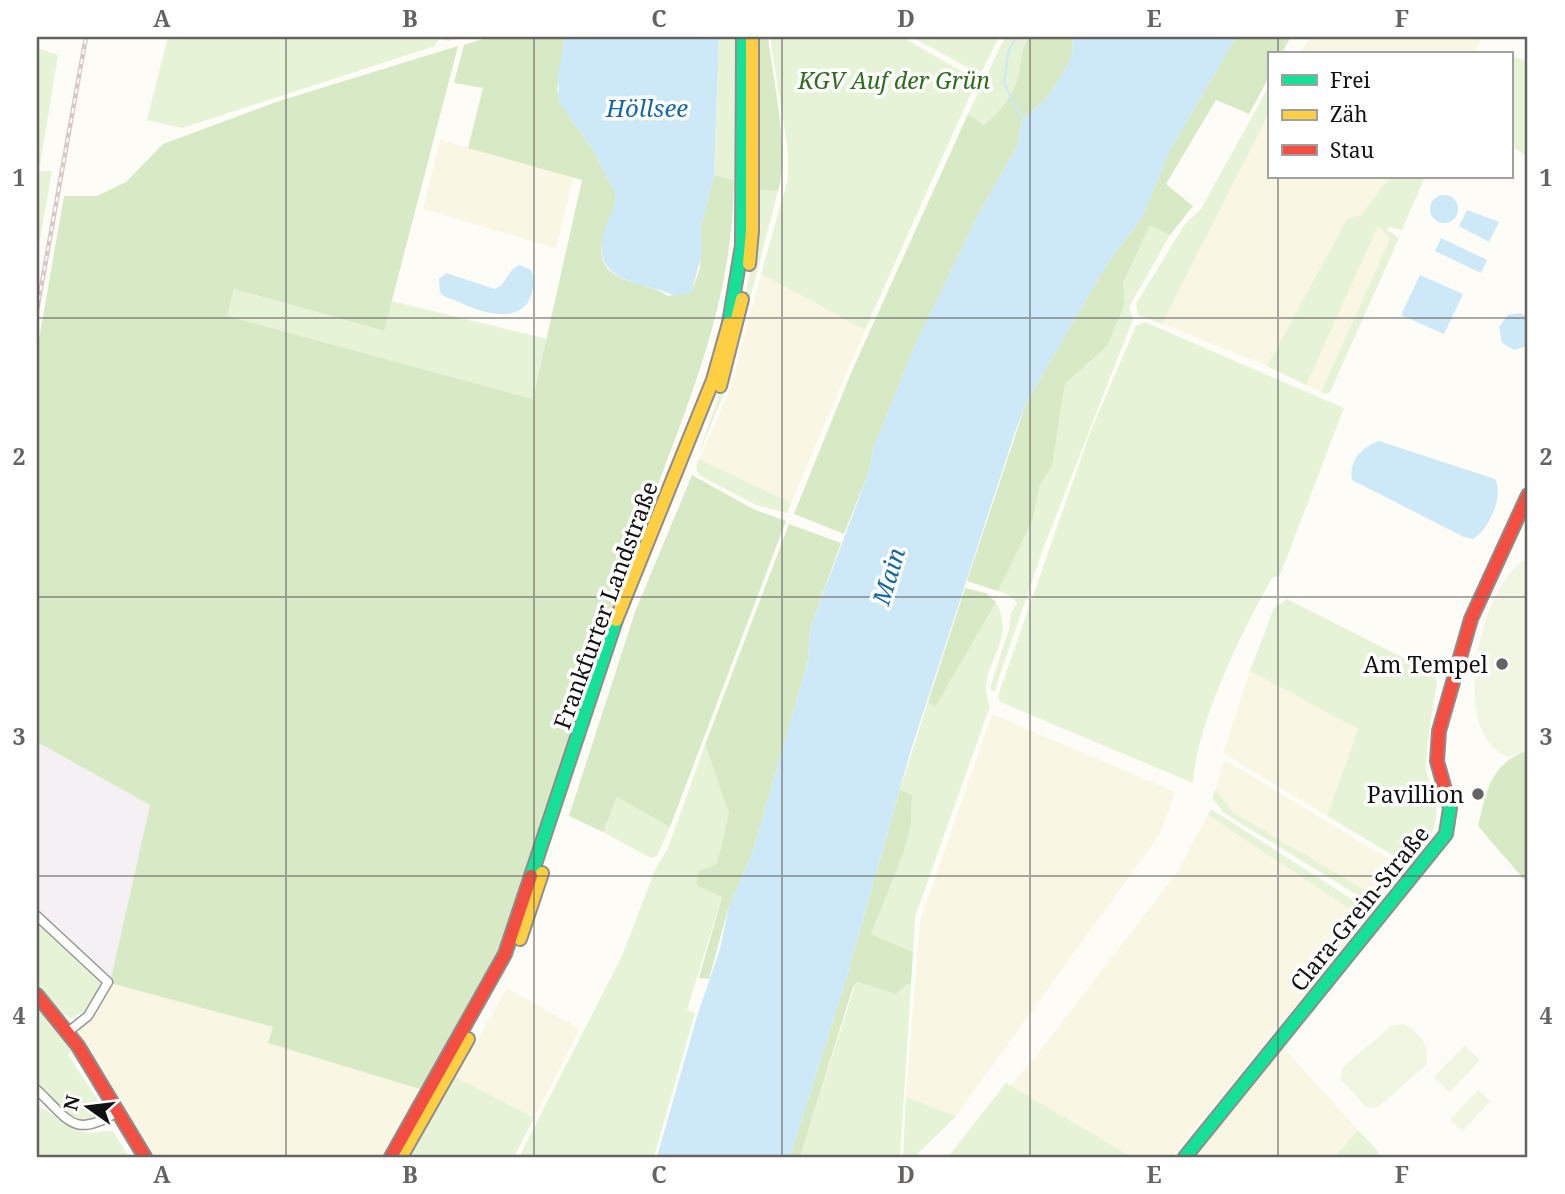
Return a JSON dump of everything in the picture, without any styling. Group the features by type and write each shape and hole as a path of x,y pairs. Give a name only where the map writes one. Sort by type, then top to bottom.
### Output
{"main road":[{"name":"Frankfurter Landstraße","path":"391,1157 505,954 614,626 713,380 734,298 742,245 743,37"},
{"name":"Frankfurter Landstraße","path":"401,1157 516,949 623,626 724,371 738,325 752,231 752,37"},
{"name":"Clara-Grein-Straße","path":"1185,1157 1446,834 1450,808 1437,761 1439,731 1471,619 1528,495"},
{"path":"37,995 68,1032 145,1157"}],"street":[{"path":"37,916 108,982 89,1016 68,1032"},
{"path":"37,1090 68,1119 82,1126 96,1125 117,1112"}],"shaded area":[{"path":"1310,37 1483,37 1474,52 1301,52"},
{"path":"1268,115 1268,178 1389,178 1361,215 1347,220 1267,366 1162,324"},
{"path":"440,140 574,176 556,248 423,209"},
{"path":"1377,225 1390,239 1321,392 1306,385"},
{"path":"761,274 865,330 791,503 699,459 730,390"},
{"path":"1250,671 1358,729 1327,816 1223,753"},
{"path":"992,714 1175,792 1160,834 956,1116 906,1097 920,921"},
{"path":"37,742 150,805 110,983 103,983 37,922"},
{"path":"1223,762 1229,762 1405,869 1381,900 1233,812 1216,789"},
{"path":"1208,815 1362,917 1354,934 1171,1157 1132,1157 1010,1085 1033,1060 1176,874"},
{"path":"110,983 273,1027 269,1043 423,1090 382,1157 151,1157 80,1036 79,1029"},
{"path":"507,988 580,1029 534,1118 456,1077"},
{"path":"1281,1045 1358,1130 1335,1157 1190,1157"}],"green space":[{"path":"168,37 463,37 449,41 439,39 435,46 182,128 147,120"},
{"path":"489,37 565,37 557,90 569,117 592,148 616,195 602,243 602,257 606,267 614,274 668,296 692,291 700,268 701,227 714,175 734,180 726,268 707,348 597,655 516,904 492,969 423,1090 268,1043 273,1027 110,983 150,805 37,742 37,351 64,196 97,196 126,182 163,144 279,101 458,46 384,331 234,289 227,316 533,399 582,180 468,148 483,88 454,83 464,45"},
{"path":"719,37 735,37 734,180 714,175"},
{"path":"755,37 768,37 777,94 782,156 778,191 756,190"},
{"name":"KGV Auf der Grün","path":"770,37 902,37 968,75 973,83 972,91 865,330 761,274 788,179 788,151"},
{"path":"912,37 999,37 982,71 976,72"},
{"path":"1005,37 1029,37 1010,96 984,125 968,114"},
{"path":"1029,37 1072,37 1073,52 1048,97 1022,120 1017,147 982,207 915,345 874,446 869,471 844,534 794,514 851,373 968,114 984,125 1001,109 1016,82 1023,50"},
{"path":"1236,37 1291,37 1282,52 1268,52 1268,79 1249,114 1216,100 1166,184 1193,206 1170,235 1150,225 1123,283 1125,304 1107,346 1065,384 1052,466 1040,485 1032,522 998,591 967,581 1026,403 1108,262 1142,218 1169,152"},
{"path":"37,48 58,55 40,166 37,166"},
{"path":"1512,55 1528,63 1528,156 1512,148"},
{"path":"1268,88 1268,115 1162,324 1138,315 1136,304 1185,224 1201,209"},
{"path":"37,171 52,171 37,256"},
{"path":"1389,178 1425,178 1402,230 1389,227 1387,230 1399,238 1330,392 1326,394 1321,392 1390,239 1378,226 1306,385 1267,366 1347,219 1361,215"},
{"path":"756,190 778,191 727,387 697,458 723,384 740,324 751,265"},
{"path":"1150,225 1170,235 1129,307 1133,319 1043,549 994,692 990,688 1009,629 1011,613 1017,603 1011,596 998,591 1032,522 1040,485 1052,466 1065,384 1107,346 1125,304 1123,283"},
{"path":"234,289 383,331 391,301 547,339 533,399 227,316"},
{"path":"1145,322 1344,408 1280,575 1272,578 1212,705 1196,759 1193,783 1000,702 998,696 1091,430 1136,326"},
{"path":"699,459 791,503 787,513 756,505 699,475 696,467"},
{"path":"692,475 753,509 786,521 670,827 617,797 603,832 569,816 635,612"},
{"path":"789,524 841,543 810,629 808,661 752,854 729,906 709,979 699,978 722,897 696,885 699,871 717,864 729,813 705,745"},
{"name":"Am Tempel","path":"1528,559 1528,750 1508,757 1489,743 1478,719 1475,689 1477,656 1485,623 1497,594 1511,571"},
{"path":"965,588 986,593 996,602 935,707 928,702"},
{"path":"1287,599 1435,674 1437,683 1426,765 1436,802 1436,820 1426,845 1406,863 1327,816 1358,729 1250,671 1274,608"},
{"path":"996,602 1002,617 1002,631 987,680 986,693 990,706 915,917 913,952 870,934 904,851 911,825 912,795 900,789 928,702 934,706"},
{"path":"705,745 729,813 717,864 722,896 687,1010 695,1013 654,1157 519,1157 622,956 655,870 668,848"},
{"path":"1528,750 1528,884 1478,826 1492,780 1505,763"},
{"path":"900,789 912,795 911,825 904,851 871,934 913,952 911,984 907,984 896,994 857,982 853,987 800,1157 790,1157 846,979"},
{"path":"1216,789 1233,812 1375,896 1367,901 1224,813 1212,798"},
{"path":"617,797 670,827 657,856 651,858 603,832"},
{"path":"1211,809 1361,905 1362,917 1208,815"},
{"path":"37,922 103,983 84,1012 71,1018 59,1012 51,1019 91,1078 70,1052 68,1055 97,1099 99,1117 88,1122 70,1115 37,1084"},
{"path":"856,982 896,994 907,984 911,984 900,1157 800,1157"},
{"path":"1403,1024 1414,1030 1422,1040 1426,1065 1378,1107 1367,1108 1341,1079 1343,1067 1391,1026"},
{"path":"1464,1046 1480,1060 1450,1092 1434,1077"},
{"path":"456,1077 534,1118 514,1157 410,1157"},
{"path":"1006,1083 1115,1147 1132,1157 948,1157"},
{"path":"1478,1090 1490,1101 1463,1131 1450,1120"},
{"path":"906,1097 956,1116 914,1157 903,1157"},
{"path":"37,1107 81,1131 113,1131 129,1157 37,1157"},
{"path":"1358,1130 1379,1152 1375,1157 1335,1157"}],"water":[{"name":"Höllsee","path":"565,37 719,37 714,175 701,227 702,252 692,291 686,294 672,294 628,280 618,276 604,262 602,240 616,195 592,148 559,103 558,76"},
{"name":"Main","path":"1072,37 1236,37 1169,152 1142,218 1108,262 1026,403 910,753 846,979 790,1157 657,1157 698,1013 720,949 729,906 752,854 808,661 810,629 869,471 874,446 915,345 982,207 1017,147 1022,120 1048,97 1068,65 1073,52"},
{"path":"1444,195 1454,199 1458,209 1454,219 1444,223 1434,219 1430,209 1434,199"},
{"path":"1467,210 1499,222 1489,242 1459,226"},
{"path":"1441,238 1487,260 1481,273 1435,251"},
{"path":"520,265 531,270 534,283 526,305 518,311 509,314 488,312 446,297 440,292 439,279 446,273 495,289"},
{"path":"1420,275 1463,294 1444,334 1401,315"},
{"path":"1520,313 1528,317 1528,346 1514,350 1502,343 1499,327 1508,315"},
{"path":"1379,441 1495,479 1498,495 1496,503 1479,534 1473,539 1464,537 1352,480 1352,467 1358,455"}],"waterway":[{"path":"1017,37 1009,49 1004,83 1024,122"}],"railway":[{"path":"37,310 86,37"}],"traffic: fast":[{"path":"729,323 742,245 743,37"},
{"path":"531,876 616,620"},
{"path":"1185,1157 1446,834 1450,808 1447,797"}],"traffic: slow":[{"path":"749,264 752,231 752,37"},
{"path":"720,386 742,299"},
{"path":"616,620 713,380 729,323"},
{"path":"520,939 542,873"},
{"path":"401,1157 468,1039"}],"traffic: jam":[{"path":"1447,797 1437,761 1439,731 1471,619 1528,495"},
{"path":"391,1157 505,954 531,876"},
{"path":"37,995 78,1046 145,1157"}],"place":[{"name":"Am Tempel","path":"1502,664"},
{"name":"Pavillion","path":"1478,794"}]}
